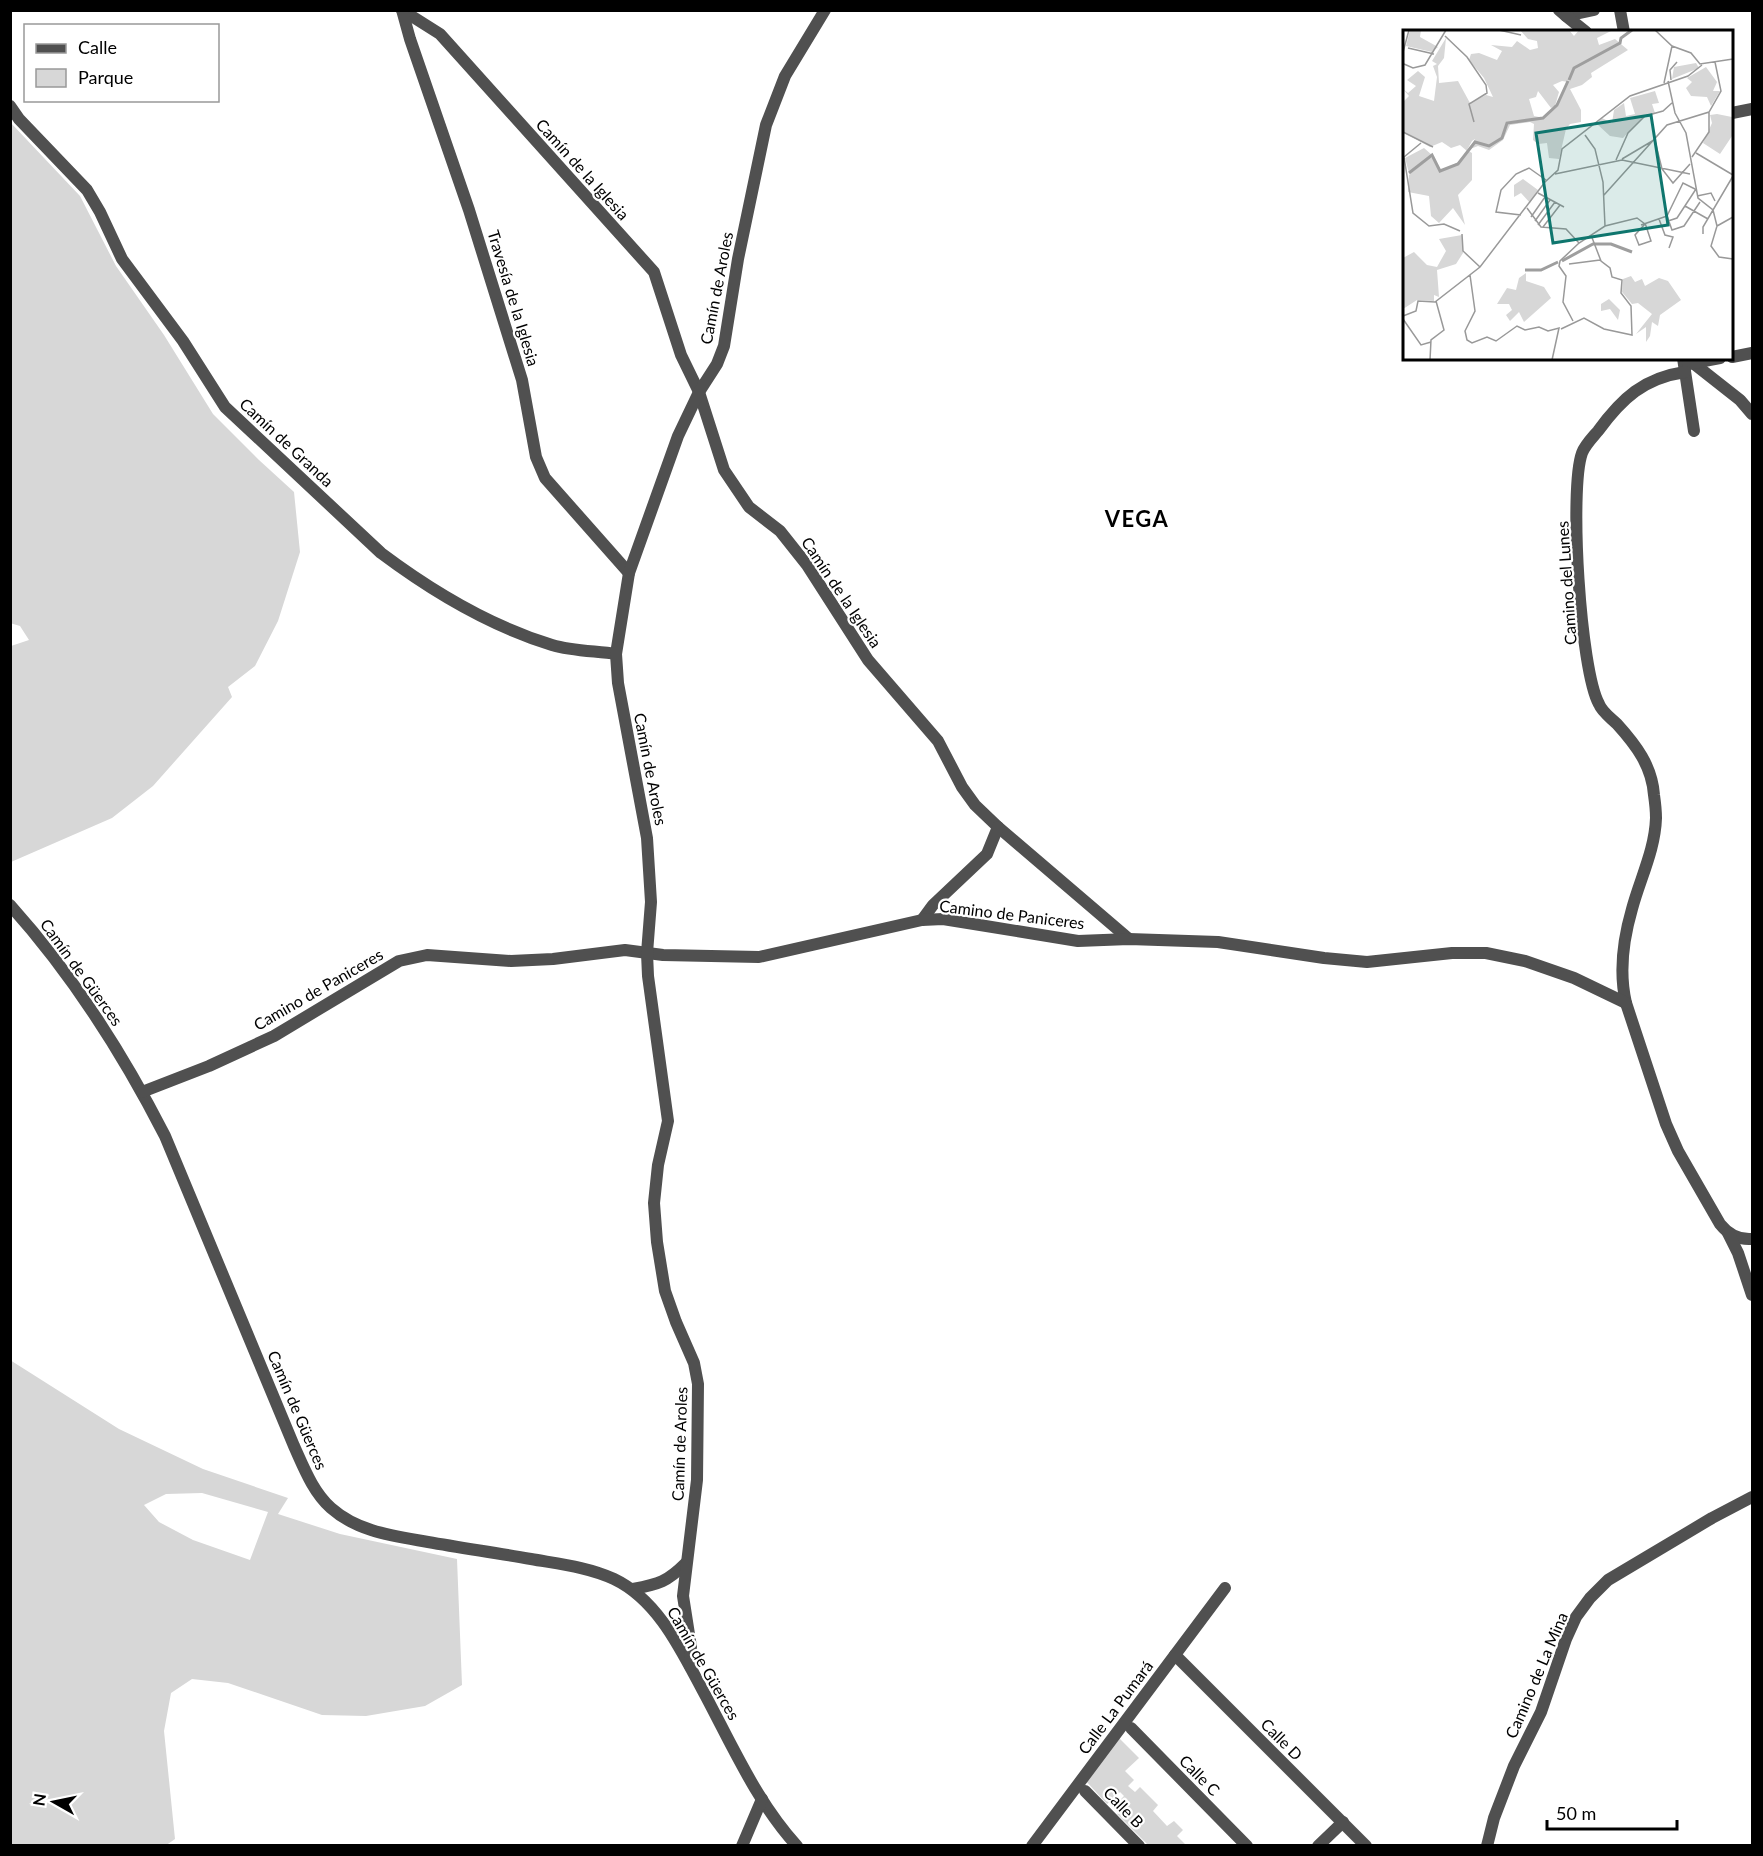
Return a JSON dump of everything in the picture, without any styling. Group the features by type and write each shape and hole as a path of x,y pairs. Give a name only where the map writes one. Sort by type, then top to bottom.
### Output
{"street":[{"name":"Camín de la Iglesia","path":"402,10 440,34 654,272 681,355 699,392 724,470 749,507 780,531 807,565 868,660 938,741 962,787 975,806 1129,939"},
{"name":"Travesía de la Iglesia","path":"402,10 469,210 522,380 536,458 545,478 629,573"},
{"name":"Camín de Aroles","path":"690,1666 691,1647 683,1596 697,1480 698,1384 694,1363 665,1291 657,1242 654,1203 658,1165 668,1121 648,976 647,952 651,903 647,838 618,683 616,654 629,573 678,436 699,392 717,364 724,346 738,259 766,125 785,76 825,10"},
{"path":"1563,13 1594,10"},
{"path":"1620,10 1624,30"},
{"path":"1563,13 1584,30"},
{"name":"Camín de Granda","path":"10,106 87,190 122,259 183,341 225,407 381,554 409,574 490,622 554,645 616,654"},
{"path":"1733,113 1752,109"},
{"path":"1733,357 1752,353"},
{"name":"Camino del Lunes","path":"1626,1003 1622,983 1623,958 1631,910 1652,847 1656,817 1654,791 1646,762 1634,743 1599,705 1593,688 1582,622 1577,473 1583,451 1614,409 1640,387 1686,365 1710,360"},
{"path":"1686,365 1740,400 1752,414"},
{"path":"1686,365 1694,431"},
{"path":"922,920 933,905 987,854 998,827"},
{"name":"Camín de Güerces","path":"10,905 34,932 89,1006 142,1092 165,1136 294,1446 312,1484 330,1507 353,1524 386,1535 580,1567 613,1578 633,1589 658,1615 690,1666 762,1799 782,1830 797,1845"},
{"name":"Camino de Paniceres","path":"142,1092 209,1066 274,1036 399,961 428,955 511,961 554,959 625,950 663,955 759,957 922,920 943,919 1078,941 1129,939 1218,942 1367,962 1452,953 1486,953 1525,961 1574,978 1626,1003"},
{"path":"1626,1003 1666,1124 1678,1151 1720,1224 1728,1233 1738,1253 1752,1295"},
{"path":"1728,1233 1745,1240 1752,1239"},
{"name":"Camino de La Mina","path":"1486,1845 1514,1766 1541,1712 1576,1617 1608,1580 1752,1497"},
{"path":"633,1589 655,1585 671,1577 686,1563"},
{"name":"Calle La Pumará","path":"1032,1845 1225,1588"},
{"name":"Calle D","path":"1175,1655 1366,1845"},
{"name":"Calle C","path":"1131,1728 1247,1845"},
{"name":"Calle B","path":"1086,1791 1139,1845"},
{"path":"742,1845 762,1799"},
{"path":"1318,1845 1342,1822"}],"green space":[{"path":"10,122 80,196 116,266 164,335 213,414 294,492 300,552 278,621 255,666 228,687 232,697 153,786 112,818 11,862 11,646 29,640 20,626 10,623"},
{"path":"10,1360 119,1429 203,1469 288,1498 278,1514 340,1534 457,1559 462,1685 425,1706 366,1716 322,1715 228,1683 192,1679 171,1693 164,1731 175,1839 165,1846 11,1845","holes":["202,1493 268,1512 250,1560 193,1540 159,1522 144,1505 166,1494"]},
{"path":"1117,1736 1139,1758 1125,1771 1134,1780 1128,1786 1135,1792 1140,1787 1158,1805 1153,1811 1167,1826 1174,1821 1183,1830 1177,1836 1186,1845 1148,1845 1117,1814 1123,1809 1117,1803 1124,1796 1120,1792 1107,1804 1085,1780"}],"district":[{"name":"VEGA","path":"1137,518"}]}
